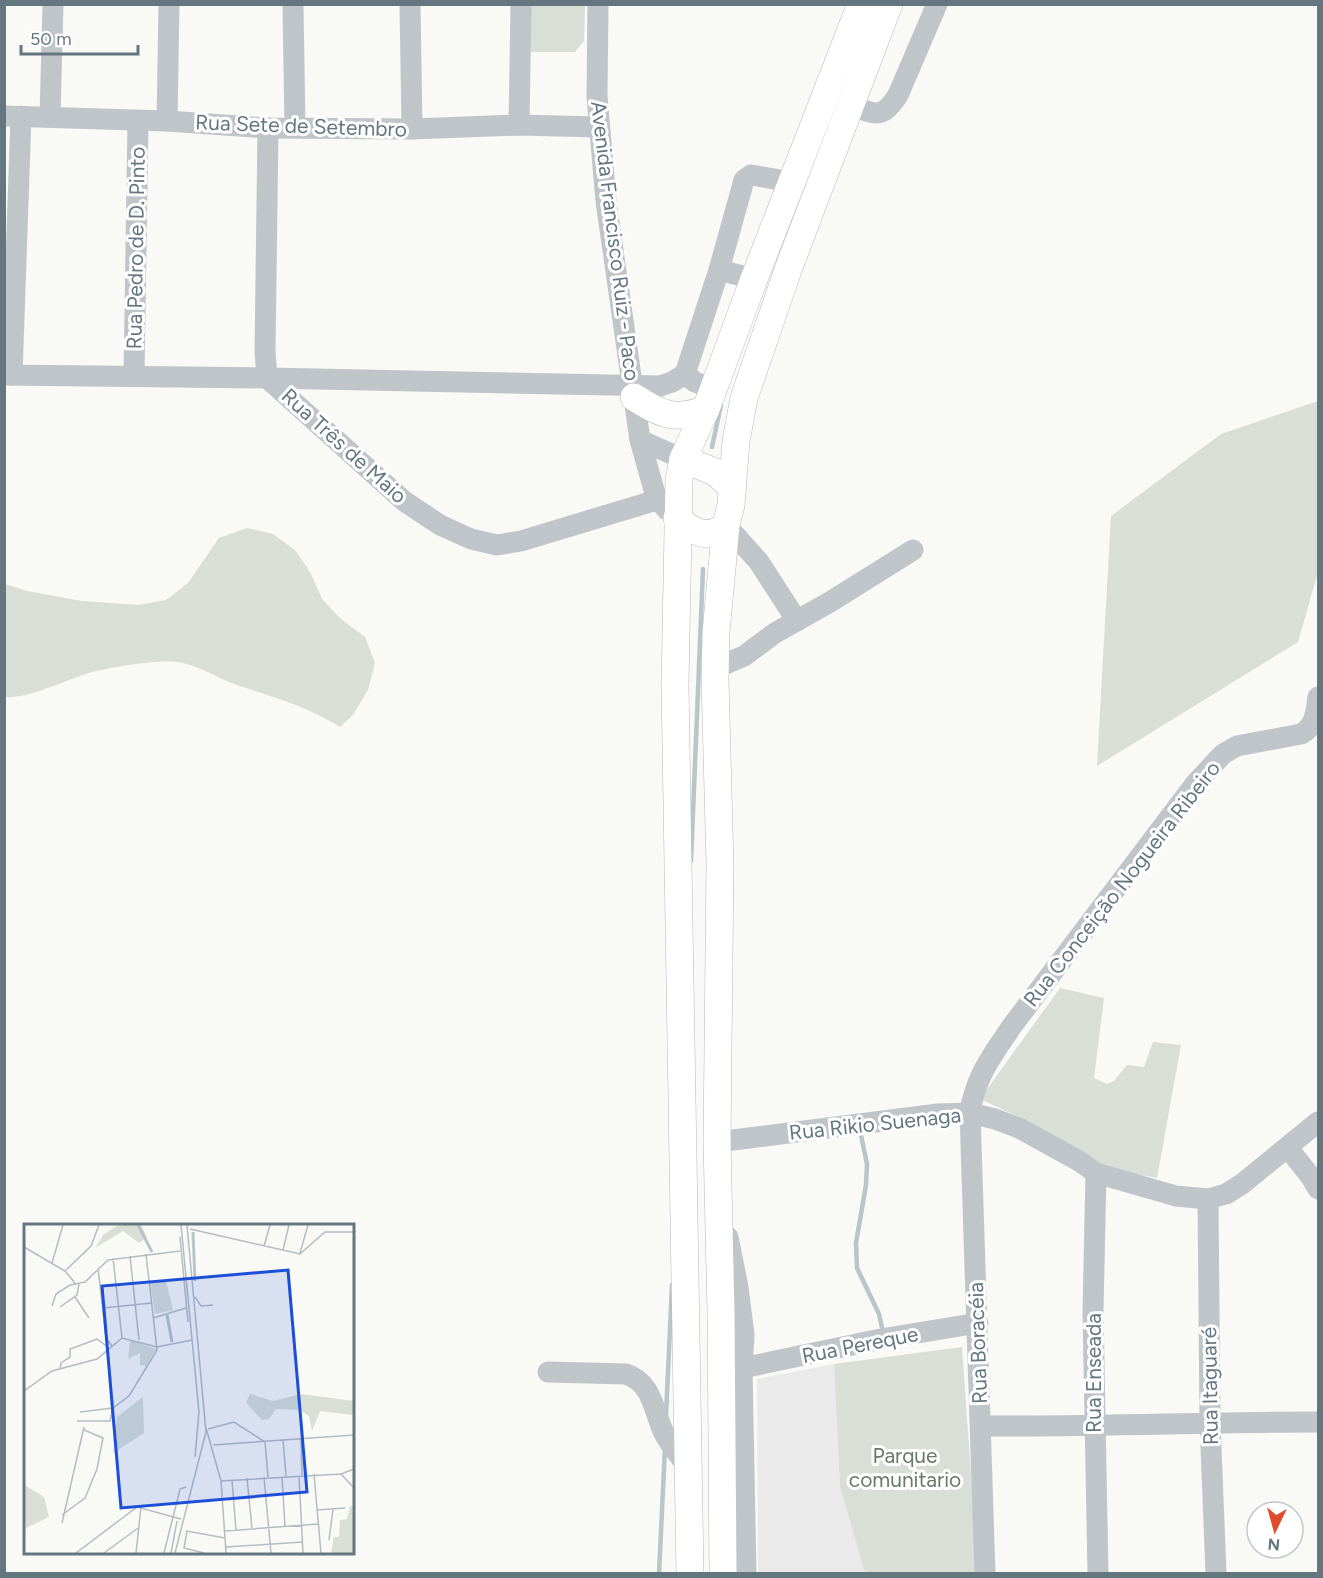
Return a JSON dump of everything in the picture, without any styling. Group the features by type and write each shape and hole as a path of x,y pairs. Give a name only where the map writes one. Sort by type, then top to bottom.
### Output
{"main road":[{"path":"690,1574 675,685 679,480 683,459 710,399 861,4"},
{"path":"723,1574 717,1142 720,865 716,668 717,612 726,525 731,505 736,441 744,398 789,267 889,4"},
{"path":"634,391 651,408 675,417 694,414 710,399"},
{"path":"683,459 715,472 733,488"},
{"path":"677,518 689,529 701,534 720,531 726,525"},
{"path":"677,850 692,837 704,844 719,915"}],"street":[{"path":"50,116 53,4"},
{"path":"167,121 169,4"},
{"path":"293,4 295,128"},
{"path":"410,4 412,129"},
{"path":"519,125 521,4"},
{"name":"Avenida Francisco Ruiz - Paco","path":"598,4 598,127 606,201 640,440 657,500"},
{"path":"851,106 875,114 886,111 892,105 937,4"},
{"path":"13,116 8,375 267,378 634,391 660,386 685,374 719,270 744,180 751,176 792,182"},
{"name":"Rua Sete de Setembro","path":"13,116 167,121 268,128 412,129 519,125 598,127"},
{"name":"Rua Pedro de D. Pinto","path":"134,376 138,121"},
{"name":"Rua Três de Maio","path":"268,128 265,352 267,378 404,501 440,525 471,539 497,544 521,541 657,500"},
{"path":"719,270 754,279"},
{"path":"685,374 710,399"},
{"path":"640,440 683,459"},
{"path":"657,500 677,518"},
{"path":"726,525 759,562 797,621"},
{"path":"716,668 744,656 775,633 912,550"},
{"name":"Rua Conceição Nogueira Ribeiro","path":"970,1113 972,1093 1006,1034 1196,784 1222,754 1237,746 1301,734 1308,730 1313,723 1318,704"},
{"name":"Rua Rikio Suenaga","path":"717,1142 938,1114 970,1113 1019,1128 1096,1173 1176,1196 1208,1199 1226,1194 1288,1148 1314,1134"},
{"name":"Rua Boracéia","path":"970,1113 985,1574"},
{"path":"1288,1148 1318,1189"},
{"name":"Rua Enseada","path":"1096,1173 1093,1311 1098,1574"},
{"path":"718,1184 744,1335 742,1368 746,1574"},
{"name":"Rua Itaguaré","path":"1208,1199 1210,1422 1215,1574"},
{"name":"Rua Pereque","path":"742,1368 881,1339 978,1323"},
{"path":"548,1372 626,1374 635,1377 650,1394 670,1444 687,1466"},
{"path":"981,1426 1094,1427 1210,1422 1318,1422"}],"shaded area":[{"path":"834,1364 840,1487 978,1573 758,1573 757,1379"}],"green space":[{"path":"530,5 585,5 584,41 575,52 529,52"},
{"path":"1318,401 1318,572 1298,642 1097,766 1111,516 1221,434"},
{"path":"247,528 273,534 296,551 311,574 322,599 341,619 365,637 375,663 368,690 353,715 340,727 301,707 234,684 196,667 174,662 138,664 101,670 36,692 5,697 5,584 27,591 82,601 138,605 166,600 188,583 219,538"},
{"path":"1060,988 1104,998 1094,1078 1107,1084 1114,1081 1127,1065 1144,1067 1153,1042 1181,1045 1157,1178 1115,1170 1084,1157 1025,1120 980,1099"},
{"name":"Parque comunitario","path":"962,1347 978,1573 865,1572 840,1487 834,1364"}],"waterway":[{"path":"712,447 721,405"},
{"path":"691,861 703,569"},
{"path":"861,1135 867,1164 866,1185 856,1243 857,1268 879,1314 883,1332"},
{"path":"666,1415 672,1285"},
{"path":"659,1574 665,1447"}]}
